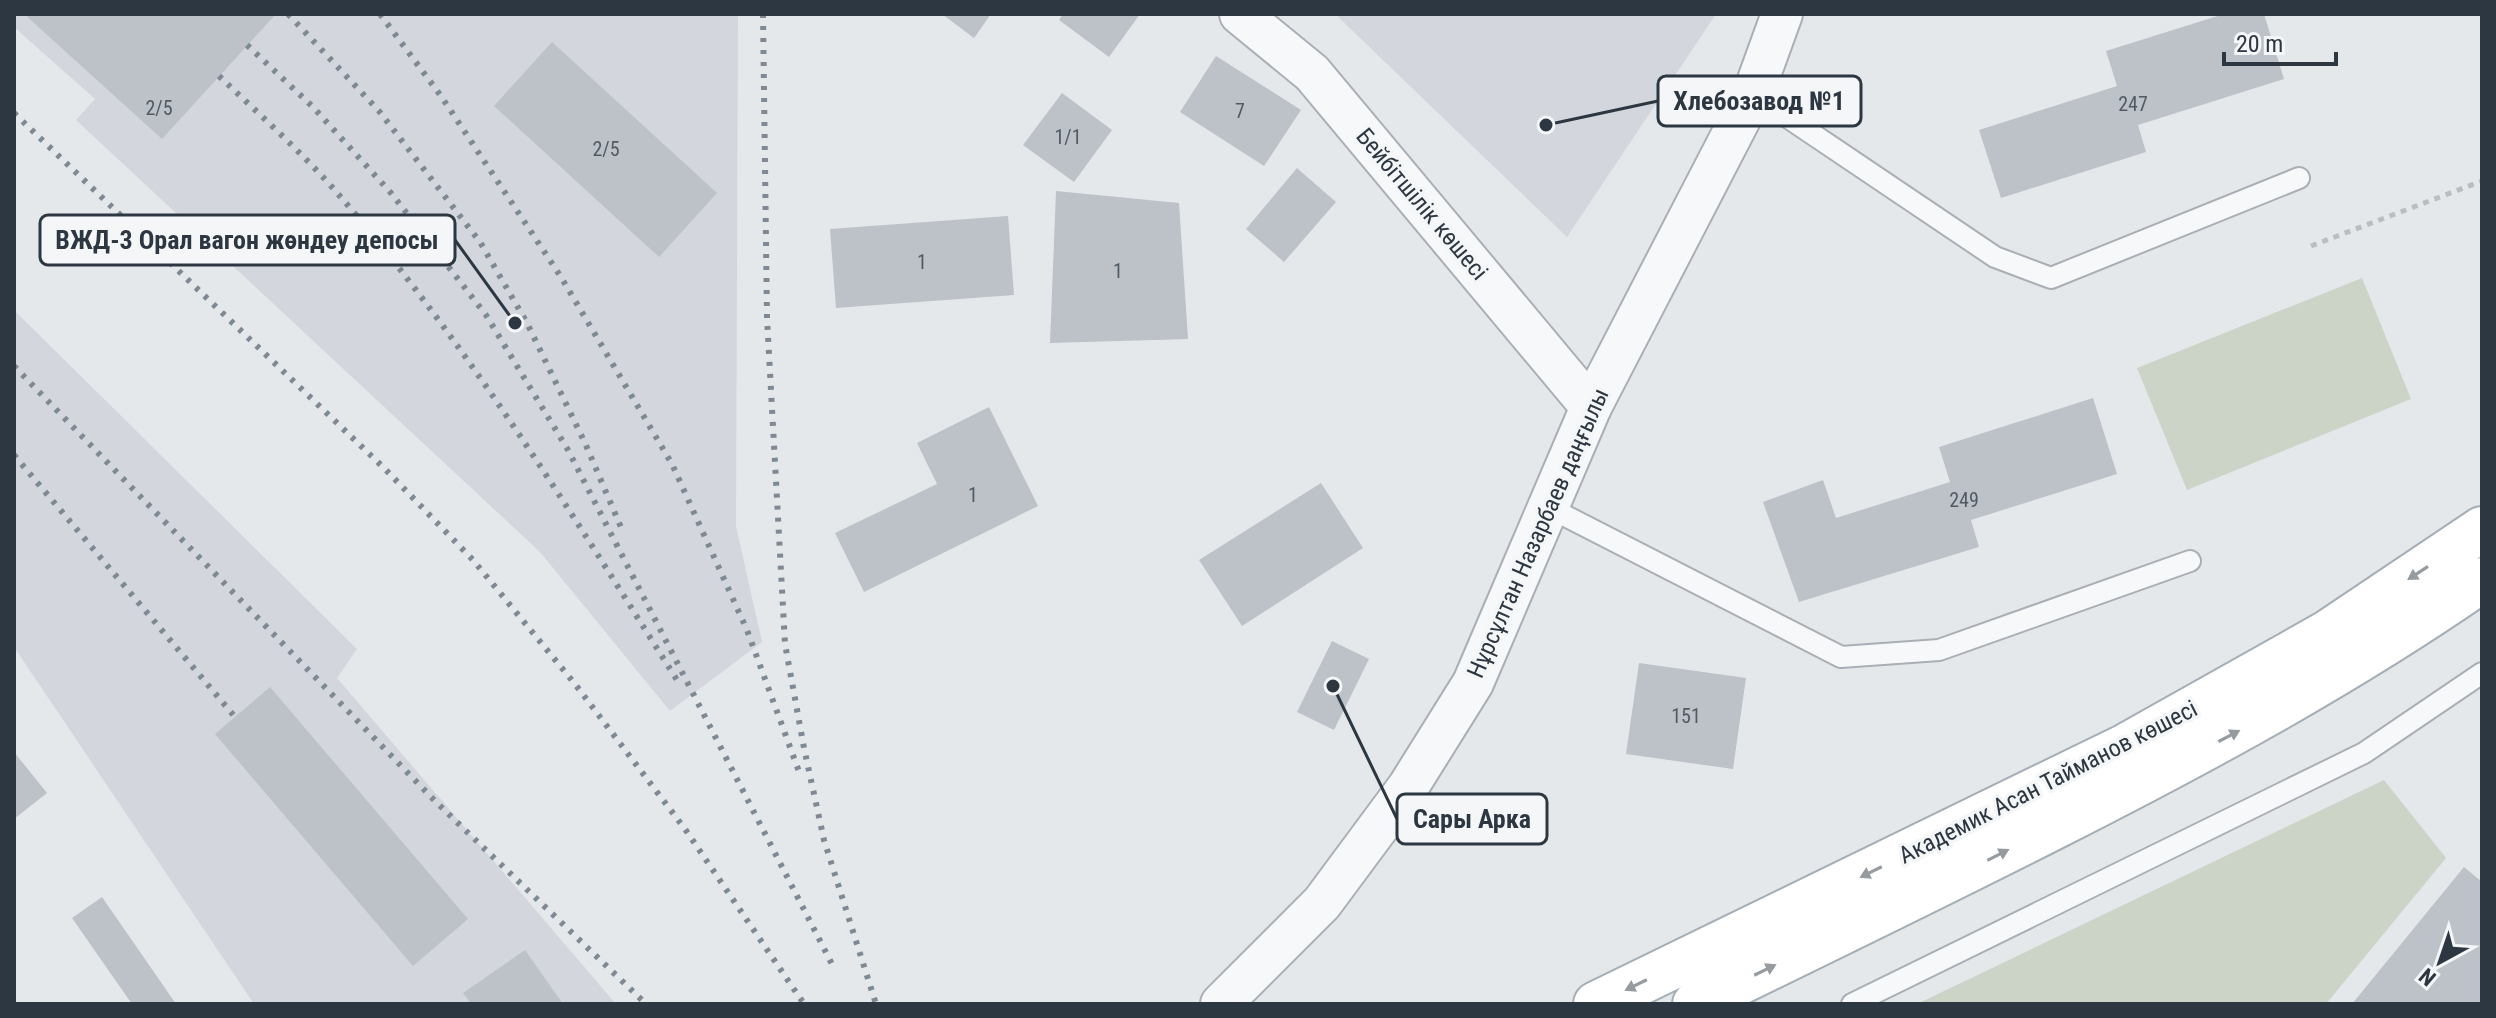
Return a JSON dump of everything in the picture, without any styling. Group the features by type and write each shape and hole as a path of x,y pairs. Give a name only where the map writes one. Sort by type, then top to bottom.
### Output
{"main road":[{"name":"Академик Асан Тайманов көшесі","path":"1596,1004 2126,746 2327,633 2482,529"},
{"name":"Академик Асан Тайманов көшесі","path":"1695,1004 1949,880 2236,732 2349,666 2482,580"}],"street":[{"name":"Бейбітшілік көшесі","path":"1240,14 1312,73 1591,407"},
{"name":"Нұрсұлтан Назарбаев даңғылы","path":"1221,1004 1322,903 1408,787 1473,683 1591,407 1753,94 1782,14"}],"lane":[{"path":"1753,94 1995,257 2051,278 2299,178"},
{"path":"1550,508 1841,657 1939,650 2190,561"},
{"path":"1852,1004 2364,753 2482,673"}],"path":[{"path":"2311,246 2482,181"}],"shaded area":[{"path":"14,14 738,14 736,526 762,642 670,711 540,552 76,120 95,99 14,27"},
{"path":"1335,14 1716,14 1567,237"},
{"path":"14,310 357,649 337,678 616,1004 254,1004 14,647"}],"green space":[{"path":"2362,278 2411,399 2187,490 2137,368"},
{"path":"2384,780 2446,858 2326,1004 1917,1004"}],"building":[{"path":"24,14 276,14 162,139"},
{"path":"942,14 991,14 974,38"},
{"path":"1063,14 1140,14 1109,57 1059,20"},
{"path":"2224,14 2264,14 2284,79 2138,125 2146,152 2001,198 1979,130 2117,86 2106,51"},
{"path":"552,42 717,193 659,257 494,106"},
{"path":"1216,56 1301,110 1264,166 1180,112"},
{"path":"1062,93 1112,130 1074,182 1023,145"},
{"path":"1297,168 1336,202 1284,262 1246,229"},
{"path":"1056,191 1179,203 1188,339 1050,343"},
{"path":"1008,216 1014,295 836,308 830,229"},
{"path":"2093,398 2117,474 1971,520 1979,547 1799,602 1763,502 1823,480 1836,518 1950,482 1939,447"},
{"path":"989,407 1038,506 864,592 835,533 937,484 917,443"},
{"path":"1321,483 1363,548 1242,626 1199,560"},
{"path":"1332,641 1369,659 1334,730 1297,712"},
{"path":"1639,663 1746,678 1733,769 1626,754"},
{"path":"270,687 468,919 413,966 215,734"},
{"path":"14,752 47,793 14,819"},
{"path":"2464,867 2482,882 2482,1004 2352,1004"},
{"path":"102,897 176,1004 132,1004 72,918"},
{"path":"525,950 563,1004 471,1004 463,993"}],"railway":[{"path":"288,14 379,111 480,242 527,323 585,443 623,532"},
{"path":"380,14 441,96 561,277 672,464 747,630 801,777"},
{"path":"763,14 767,318 785,644 824,840 876,1004"},
{"path":"247,45 313,107 391,193 486,315 568,450 835,970"},
{"path":"219,76 332,187 427,304 514,427 677,680"},
{"path":"14,113 385,469 473,560 575,684 685,829 804,1004"},
{"path":"14,366 436,802 646,1004"},
{"path":"14,455 235,717"}],"place":[{"name":"Хлебозавод №1","path":"1546,125"},
{"name":"ВЖД-3 Орал вагон жөндеу депосы","path":"515,323"},
{"name":"Сары Арка","path":"1333,686"}]}
